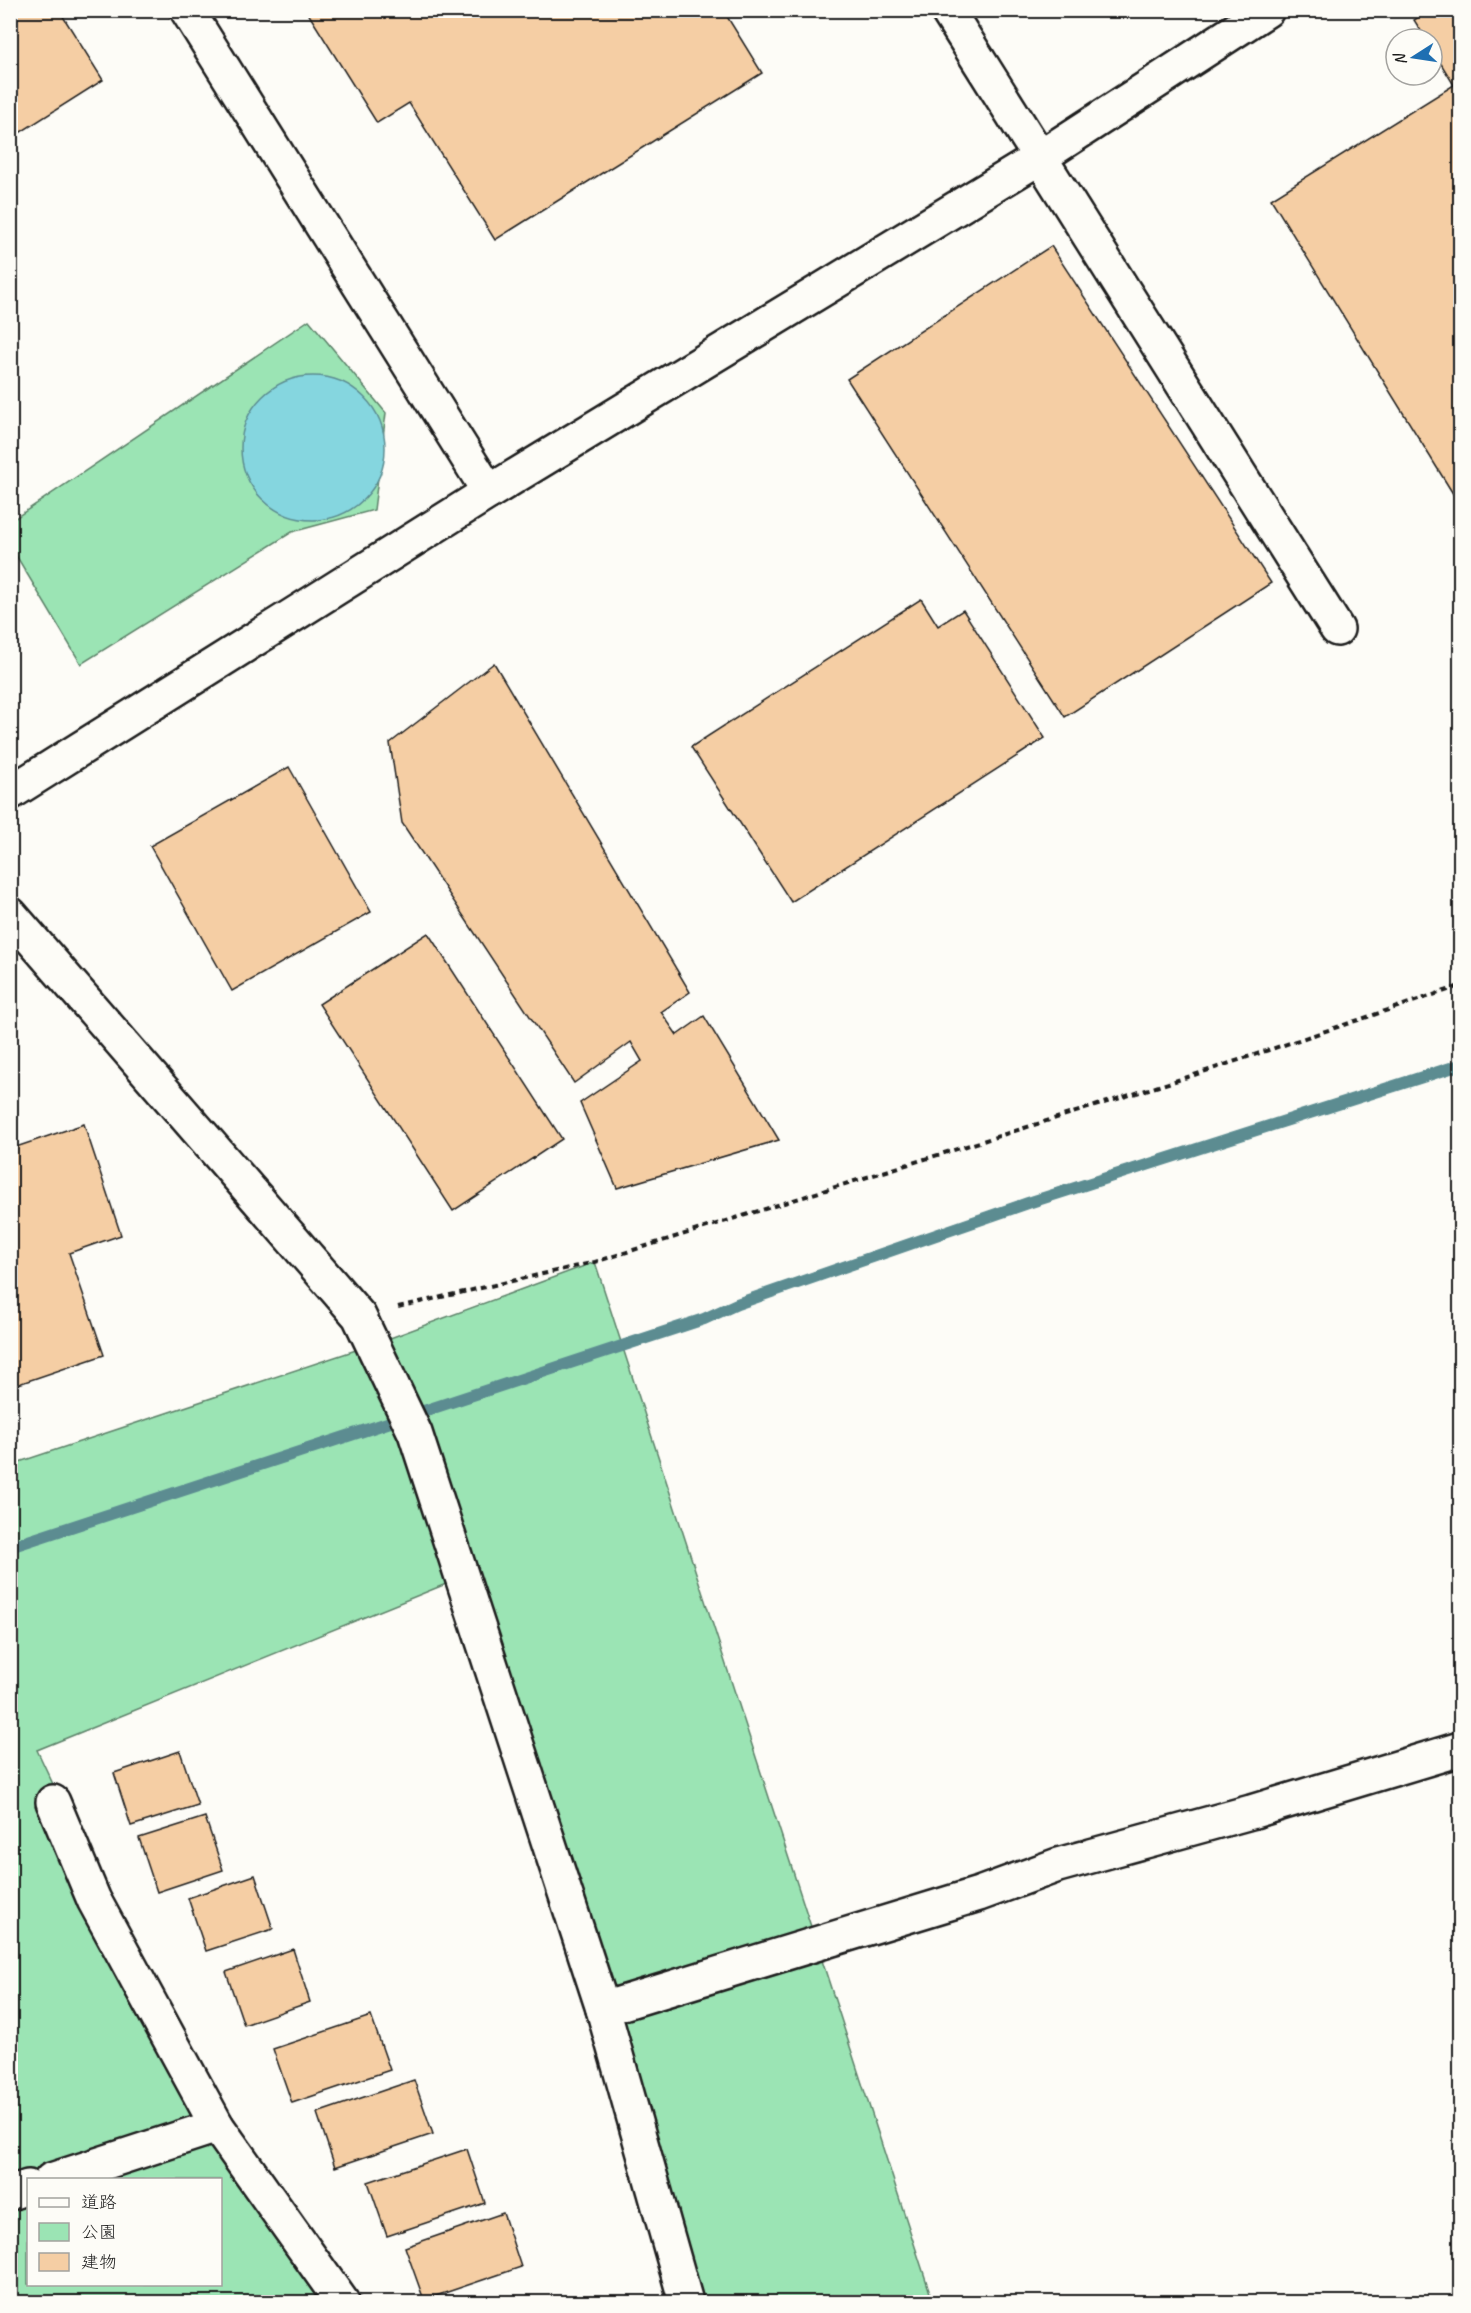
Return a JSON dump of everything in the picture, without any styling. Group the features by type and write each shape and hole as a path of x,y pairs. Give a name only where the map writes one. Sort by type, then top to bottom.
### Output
{"street":[{"path":"187,10 489,492"},
{"path":"947,10 1337,629"},
{"path":"10,794 489,492 1039,158 1267,10"},
{"path":"10,914 359,1316 415,1433 603,2009 686,2302"},
{"path":"603,2009 980,1894 1058,1865 1251,1812 1461,1749"},
{"path":"53,1802 94,1900 217,2126 342,2302"},
{"path":"57,2178 217,2126"},
{"path":"10,2193 27,2187"}],"path":[{"path":"359,1316 595,1262 1194,1075 1461,986"}],"green space":[{"path":"309,320 386,413 374,510 292,532 81,664 11,547 11,521"},
{"path":"595,1262 933,2302 682,2302 520,1809 527,1776 446,1584 37,1750 192,2080 344,2302 11,2302 10,1465 374,1344"}],"water":[{"path":"313,376 340,382 353,388 364,397 373,408 379,421 385,448 379,475 373,488 364,499 353,508 340,514 313,520 286,514 273,508 262,499 253,488 247,475 241,448 247,421 253,408 262,397 273,388 286,382"}],"building":[{"path":"10,10 59,10 103,80 10,139"},
{"path":"306,10 723,10 762,73 495,240 409,103 377,123"},
{"path":"1430,10 1460,10 1460,505 1271,199 1454,85 1444,69 1444,27 1418,27 1414,20"},
{"path":"1051,246 1271,583 1065,717 847,379"},
{"path":"921,599 938,626 963,610 1045,738 791,902 691,747"},
{"path":"494,663 690,992 661,1012 677,1035 704,1016 779,1140 617,1188 580,1103 642,1061 631,1042 574,1083 402,823 390,743"},
{"path":"289,767 371,912 232,991 150,846"},
{"path":"428,933 562,1139 453,1211 319,1004"},
{"path":"84,1124 121,1235 69,1253 104,1355 10,1387 10,1149"},
{"path":"180,1751 198,1805 131,1826 114,1773"},
{"path":"205,1817 223,1870 157,1892 139,1838"},
{"path":"255,1875 273,1929 206,1951 188,1898"},
{"path":"293,1949 310,2002 244,2025 226,1972"},
{"path":"371,2016 390,2070 292,2103 273,2049"},
{"path":"414,2080 433,2134 335,2167 317,2113"},
{"path":"467,2149 485,2203 387,2236 368,2182"},
{"path":"503,2213 521,2267 424,2300 405,2247"}],"waterway":[{"path":"10,1547 704,1319 737,1304 1028,1203 1460,1065"}]}
